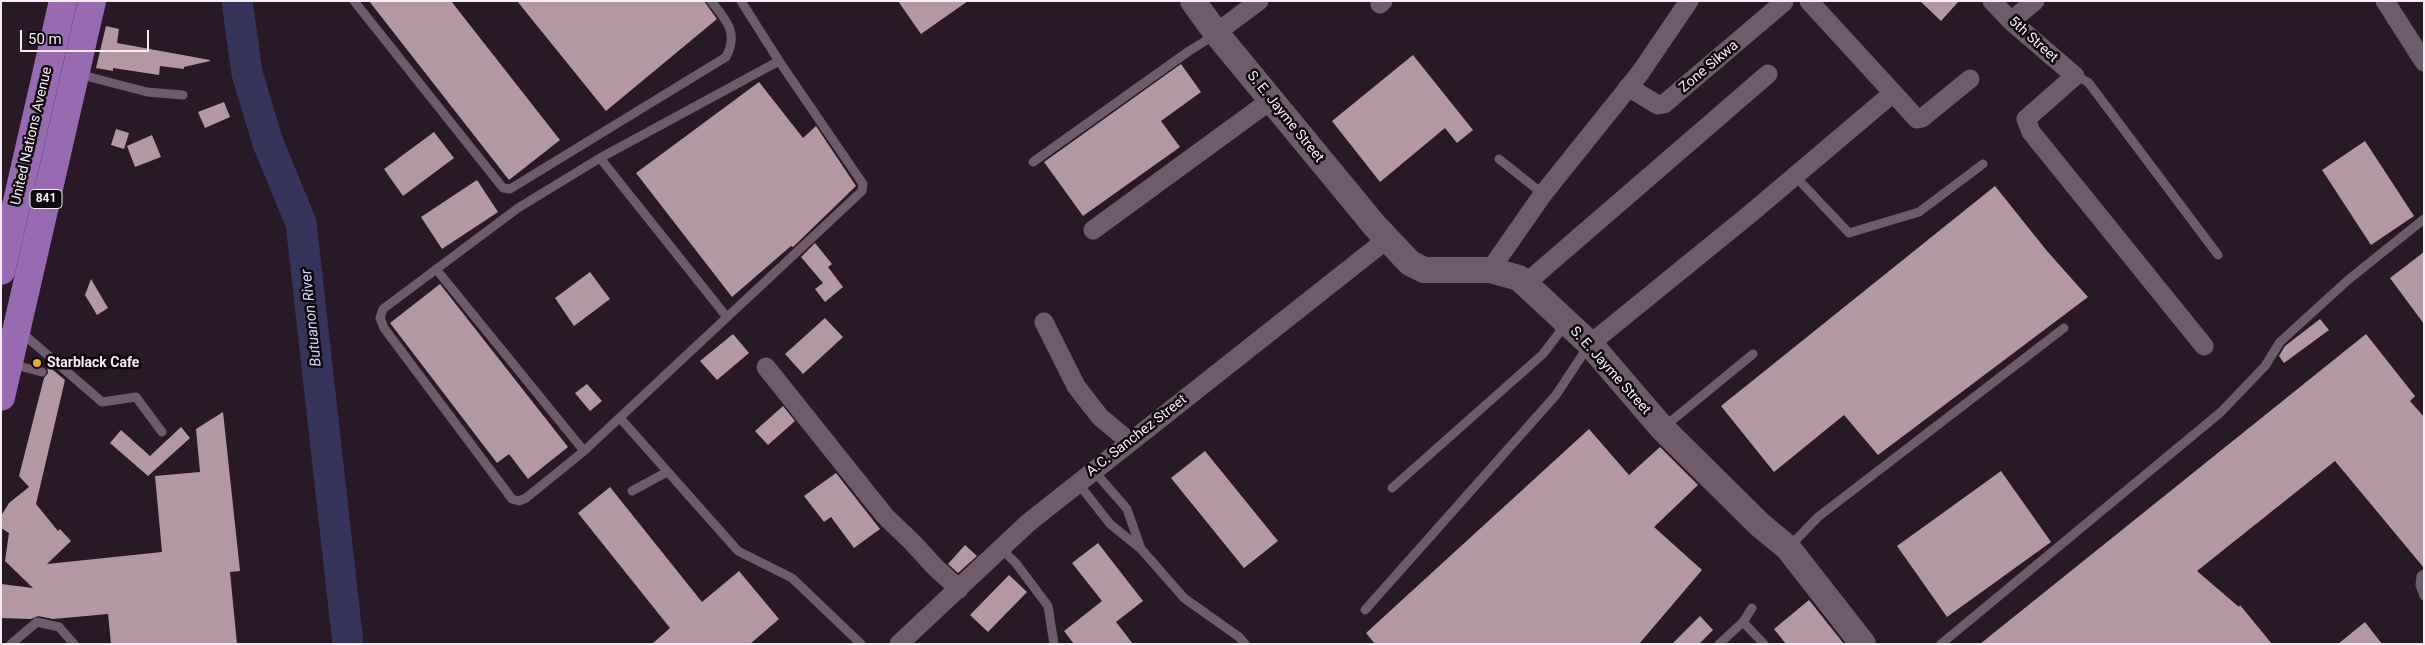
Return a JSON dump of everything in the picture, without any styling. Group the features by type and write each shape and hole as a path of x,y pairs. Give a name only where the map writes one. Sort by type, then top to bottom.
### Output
{"main road":[{"name":"United Nations Avenue","path":"1,271 7,219 63,1"},
{"name":"United Nations Avenue","path":"1,397 92,1"}],"street":[{"name":"S. E. Jayme Street","path":"1193,1 1216,33 1386,240 1410,264 1424,270 1490,270 1519,278 1590,344 1662,428 1759,524 1788,548 1863,644"},
{"path":"1216,33 1259,1"},
{"path":"1490,270 1543,194 1640,73 1689,1"},
{"path":"1809,1 1917,119 1920,119 1970,79"},
{"name":"5th Street","path":"1992,1 2011,21 2075,76"},
{"path":"2011,21 2035,1"},
{"path":"2385,1 2423,59"},
{"name":"Zone Sikwa","path":"1628,87 1658,105 1664,104 1784,2"},
{"path":"1525,284 1768,74"},
{"path":"2075,76 2026,119 2031,132 2204,346"},
{"path":"1590,344 1750,214 1893,92"},
{"path":"1093,230 1271,100"},
{"name":"A.C. Sanchez Street","path":"899,644 1028,522 1386,240"},
{"path":"1044,322 1076,386 1100,417 1130,442"},
{"path":"766,367 885,516 913,543 928,561 959,589"}],"lane":[{"path":"354,1 503,188 510,189 726,57 732,47 732,34 729,24 711,1"},
{"path":"741,1 864,188 584,451 526,498 520,501 512,499 384,328 380,318 383,308 518,208 600,158 779,61"},
{"path":"1032,162 1216,33"},
{"path":"75,74 146,92 183,94"},
{"path":"2075,76 2088,82 2218,254"},
{"path":"600,158 726,316"},
{"path":"1498,159 1543,194"},
{"path":"1794,175 1849,232 1919,212 1984,164"},
{"path":"1941,644 2221,412 2265,366 2280,342 2348,280 2424,219"},
{"path":"436,270 584,451"},
{"path":"1392,488 1542,354 1566,322"},
{"path":"17,328 102,402 136,397 162,432"},
{"path":"1788,548 1818,517 2064,328"},
{"path":"1365,610 1556,395 1590,344"},
{"path":"1662,428 1753,354"},
{"path":"9,364 42,372"},
{"path":"620,418 738,551 792,578 861,644"},
{"path":"1094,470 1127,509 1141,549"},
{"path":"632,491 668,472"},
{"path":"1078,483 1110,524 1141,549 1184,598 1239,636 1245,644"},
{"path":"1001,549 1015,562 1048,606 1054,644"},
{"path":"2424,574 2421,576 2420,584 2424,596"},
{"path":"1719,644 1743,622 1752,608"},
{"path":"11,644 37,622 59,627 74,644"},
{"path":"1743,622 1764,644"}],"building":[{"path":"369,1 451,1 560,140 509,180"},
{"path":"517,1 704,1 717,19 606,111"},
{"path":"898,1 968,1 921,34"},
{"path":"1920,1 1959,1 1941,21"},
{"path":"106,26 119,29 117,43 210,61 184,67 184,69 160,66 159,75 113,68 113,71 96,68"},
{"path":"1413,55 1473,130 1457,143 1445,128 1380,182 1332,121"},
{"path":"1181,64 1201,92 1161,121 1180,147 1083,216 1044,162"},
{"path":"759,82 803,138 816,126 856,186 793,247 791,246 732,297 636,173"},
{"path":"224,102 230,117 205,128 198,112"},
{"path":"116,129 129,133 124,149 111,145"},
{"path":"434,132 454,158 403,196 384,169"},
{"path":"152,135 161,157 135,167 127,146"},
{"path":"2365,141 2414,216 2371,245 2322,170"},
{"path":"477,180 498,212 442,249 421,217"},
{"path":"1995,186 2047,251 2088,297 1878,455 1844,415 1774,472 1721,406"},
{"path":"815,243 832,264 828,267 843,287 825,302 815,289 823,283 801,257"},
{"path":"2424,252 2424,324 2390,278"},
{"path":"590,272 610,299 574,326 555,298"},
{"path":"91,279 108,308 97,315 85,295"},
{"path":"440,284 568,447 528,479 509,454 497,463 390,323"},
{"path":"825,318 843,337 803,374 785,354"},
{"path":"2320,319 2329,330 2284,363 2279,356 2285,346"},
{"path":"733,334 749,353 717,380 700,361"},
{"path":"2366,334 2415,396 2410,401 2424,417 2424,568 2335,461 2197,571 2239,607 2240,605 2272,644 1980,644"},
{"path":"47,365 65,380 36,504 58,531 60,529 71,541 47,564 162,552 155,476 200,472 196,429 223,412 240,571 230,572 237,644 111,644 108,614 53,619 38,616 31,619 1,618 1,584 33,588 5,561 9,533 1,528 1,516 9,503 29,487 19,476 44,378 48,373"},
{"path":"587,384 602,401 590,411 575,393"},
{"path":"783,406 795,421 768,445 755,431"},
{"path":"181,427 190,438 148,476 110,443 121,430 150,456"},
{"path":"1589,429 1629,475 1660,447 1698,485 1654,527 1702,570 1639,644 1375,644 1366,633"},
{"path":"1205,451 1278,541 1244,568 1171,478"},
{"path":"2001,471 2051,542 1947,617 1897,546"},
{"path":"836,473 880,529 854,548 831,517 824,522 804,496"},
{"path":"610,487 702,602 739,571 779,619 750,644 652,644 670,628 578,513"},
{"path":"1098,543 1143,601 1116,622 1133,644 1074,644 1064,631 1102,601 1072,563"},
{"path":"965,545 977,556 958,573 948,564"},
{"path":"1009,575 1027,592 988,632 970,615"},
{"path":"1809,600 1844,644 1786,644 1774,629"},
{"path":"1700,616 1713,630 1699,644 1672,644"},
{"path":"2365,622 2382,644 2338,644"}],"waterway":[{"name":"Butuanon River","path":"237,1 247,73 268,143 301,223 348,644"}],"place":[{"name":"Starblack Cafe","path":"37,363"}]}
